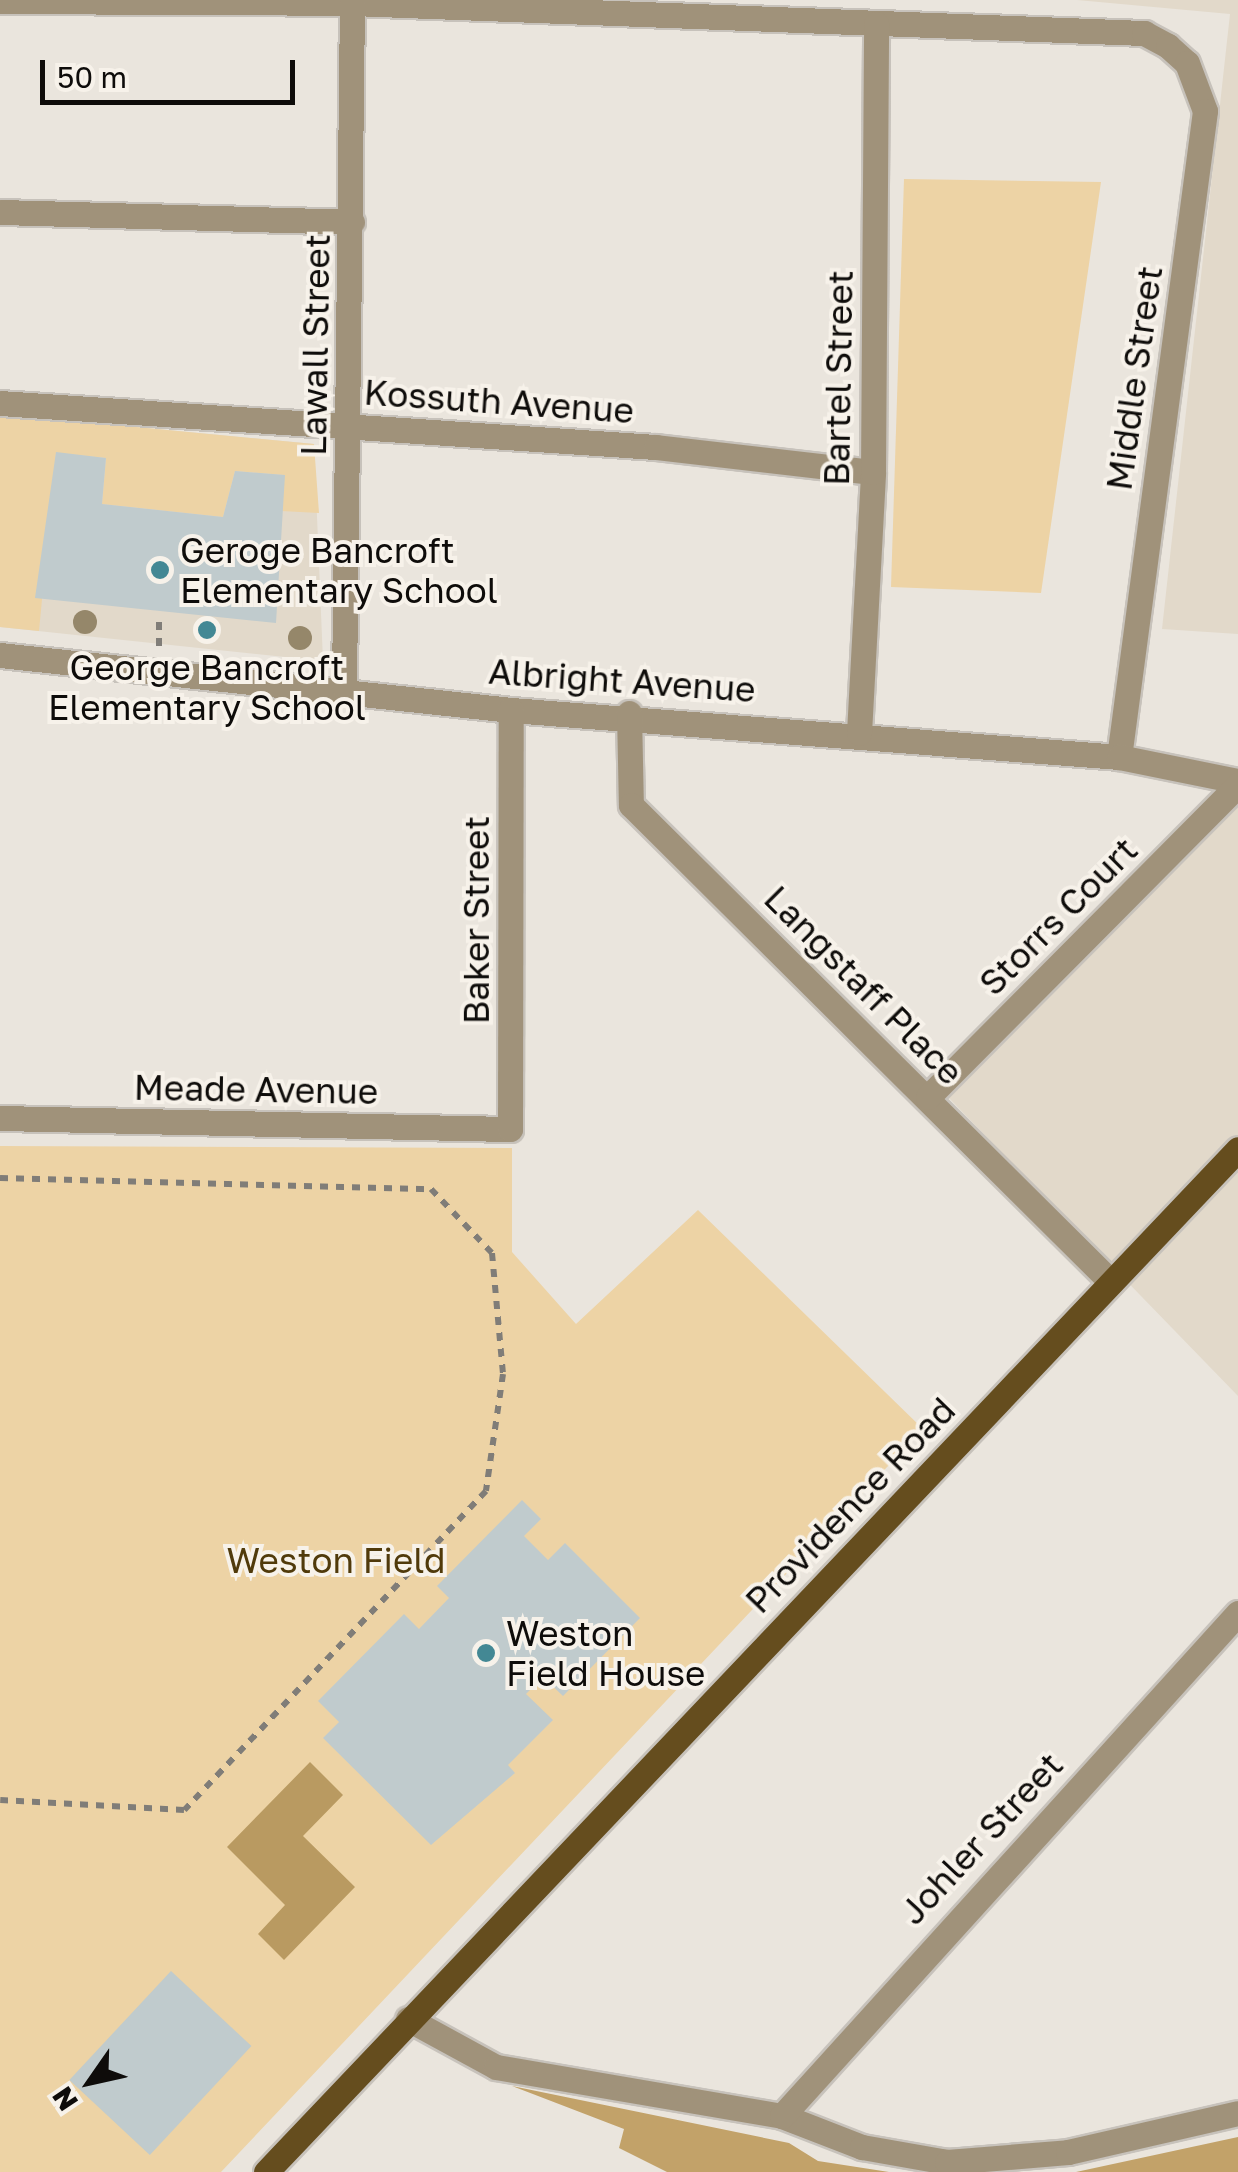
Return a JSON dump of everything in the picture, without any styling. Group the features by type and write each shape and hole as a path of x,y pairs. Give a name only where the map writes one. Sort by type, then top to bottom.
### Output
{"main road":[{"name":"Providence Road","path":"266,2172 1238,1149"}],"street":[{"path":"0,0 352,3 876,24"},
{"name":"Lawall Street","path":"344,687 352,3"},
{"name":"Middle Street","path":"876,24 1144,32 1187,64 1205,111 1119,757"},
{"name":"Bartel Street","path":"859,732 873,472 876,24"},
{"path":"0,212 352,222"},
{"name":"Kossuth Avenue","path":"0,403 349,426 873,472"},
{"name":"Albright Avenue","path":"0,655 344,687 511,710 629,713 1119,757 1238,783"},
{"name":"Baker Street","path":"510,1130 511,710"},
{"name":"Langstaff Place","path":"629,713 632,806 1111,1282"},
{"name":"Storrs Court","path":"928,1097 1238,783"},
{"name":"Meade Avenue","path":"0,1118 510,1130"},
{"name":"Johler Street","path":"782,2116 1238,1613"},
{"path":"408,2019 496,2067 782,2116 862,2147 947,2162 1068,2152 1238,2114"}],"path":[{"path":"159,617 159,650"},
{"path":"0,1178 431,1189 492,1253 503,1374 486,1490 184,1810 0,1800"}],"shaded area":[{"path":"1077,0 1238,0 1238,634 1162,629 1230,14"},
{"name":"Geroge Bancroft Elementary School","path":"0,414 314,444 323,661 0,627"},
{"path":"1238,793 1238,1396 946,1095"},
{"path":"310,1762 343,1795 303,1836 355,1887 284,1960 258,1934 285,1905 227,1847"},
{"path":"512,2086 789,2143 818,2161 889,2172 667,2172 619,2148 624,2129"},
{"path":"1238,2137 1238,2172 1076,2172"}],"green space":[{"path":"904,179 1101,182 1041,593 891,587"},
{"path":"0,414 314,444 319,513 281,511 284,475 235,471 223,517 102,504 106,458 56,453 39,631 0,627"},
{"name":"Weston Field","path":"0,1146 512,1148 512,1252 576,1324 698,1210 923,1429 221,2172 0,2172"}],"building":[{"path":"56,452 106,458 102,504 223,517 235,471 285,475 276,623 35,598"},
{"name":"Weston Field House","path":"522,1500 541,1519 524,1536 548,1560 565,1543 640,1618 563,1696 543,1677 526,1694 553,1720 508,1765 515,1773 431,1845 323,1738 339,1722 318,1701 404,1614 419,1629 449,1598 437,1586"},
{"path":"171,1971 251,2046 150,2155 69,2080"}],"place":[{"name":"Geroge Bancroft Elementary School","path":"160,570"},
{"name":"George Bancroft Elementary School","path":"207,630"},
{"name":"Weston Field House","path":"486,1653"}]}
